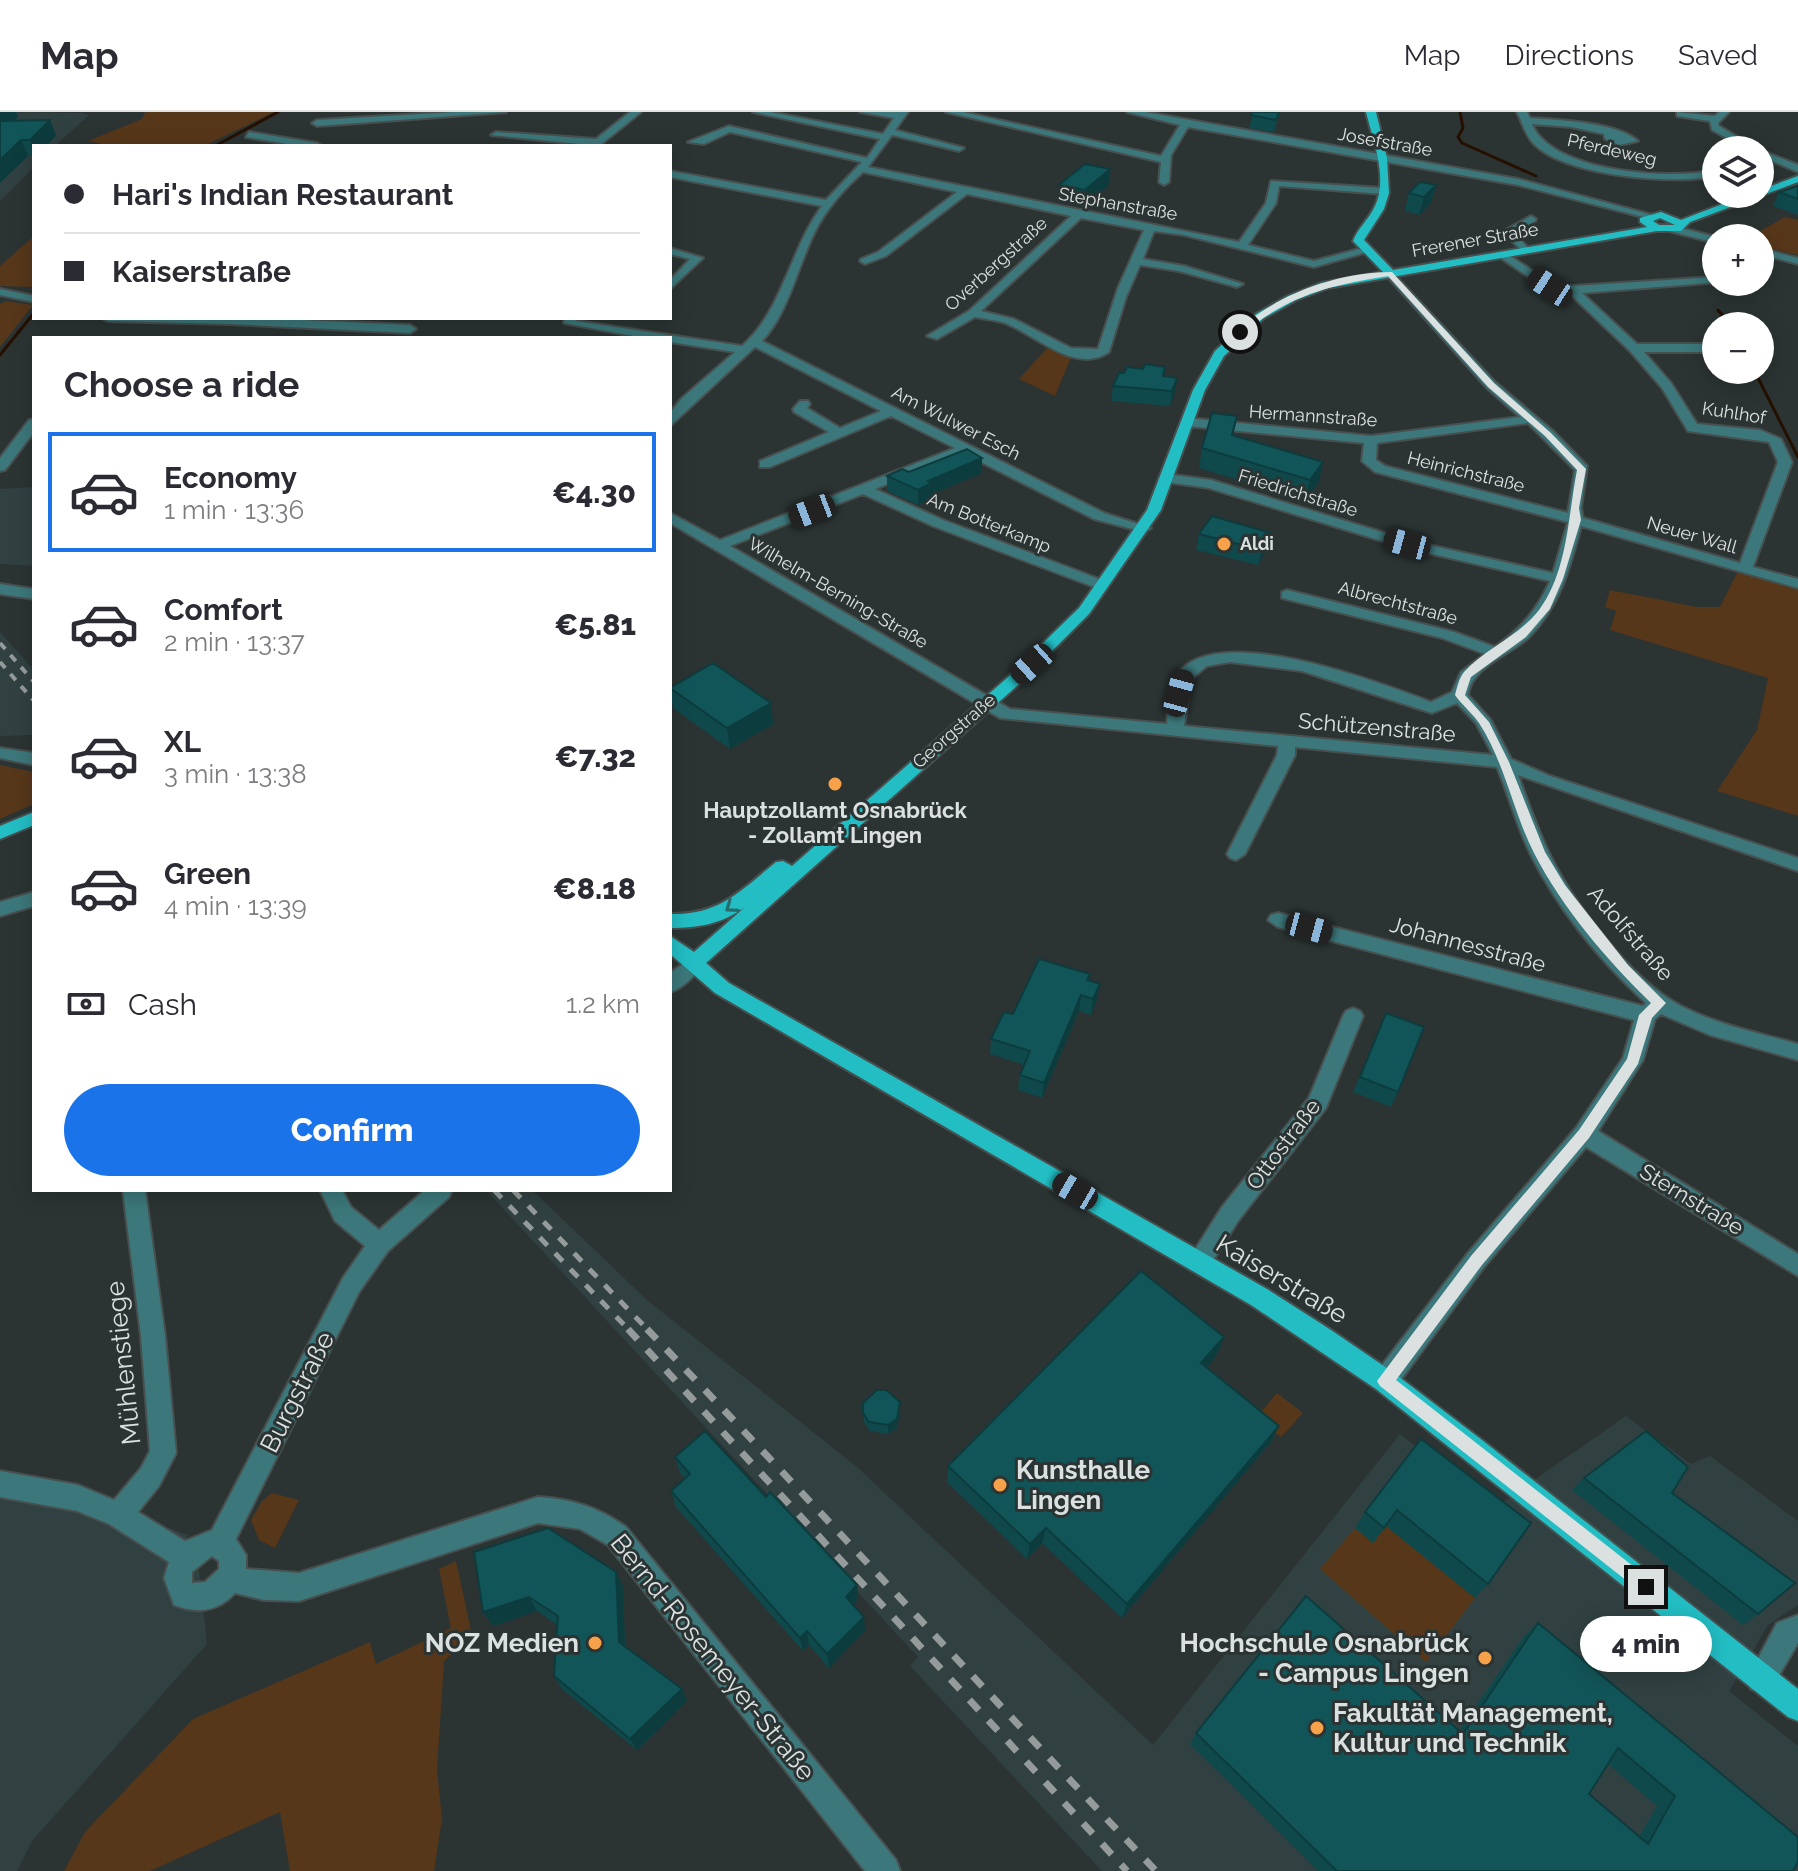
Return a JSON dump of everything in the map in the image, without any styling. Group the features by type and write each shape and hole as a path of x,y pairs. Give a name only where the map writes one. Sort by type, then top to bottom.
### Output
{"main road":[{"path":"1371,112 1384,191 1375,216 1359,236 1360,245 1390,273"},
{"path":"1774,188 1798,179"},
{"path":"1677,224 1720,208"},
{"name":"Frerener Straße","path":"1301,293 1337,282 1609,235 1650,222 1677,224"},
{"path":"1337,282 1359,272 1366,251"},
{"name":"Georgstraße","path":"693,964 1051,646 1084,611 1144,528 1204,379 1227,344 1260,316 1301,293"},
{"path":"0,833 32,819"},
{"path":"672,921 703,922 717,917 793,860 819,849"},
{"name":"Kaiserstraße","path":"672,945 722,988 1259,1297 1385,1381 1798,1707"}],"street":[{"path":"487,124 501,112"},
{"path":"317,123 487,124 595,144 636,112"},
{"path":"758,112 844,131 887,134 959,148"},
{"path":"865,112 901,114"},
{"path":"951,112 1165,160"},
{"name":"Josefstraße","path":"1132,112 1518,182 1650,222"},
{"path":"672,419 685,402 750,346 783,295 806,236 829,204 865,165 901,114"},
{"path":"1680,114 1720,116"},
{"path":"1720,116 1713,123 1715,128 1729,136"},
{"path":"1525,117 1572,124 1609,134"},
{"name":"Pferdeweg","path":"1525,117 1529,130 1541,146 1595,165 1671,179 1702,175"},
{"path":"1164,182 1165,160 1185,124"},
{"name":"Stephanstraße","path":"693,142 704,141 726,129 966,190 1150,228 1184,232 1322,264 1345,254 1366,251"},
{"path":"249,135 305,144"},
{"path":"785,155 800,146"},
{"path":"1774,158 1798,167"},
{"path":"672,174 829,204"},
{"path":"1242,246 1271,203 1275,183 1384,191"},
{"path":"865,261 882,254 966,190"},
{"name":"Overbergstraße","path":"933,336 973,313 1079,214"},
{"path":"1525,250 1508,237 1507,232 1531,219"},
{"path":"1677,224 1702,233"},
{"path":"973,313 1009,321 1068,351 1099,353 1105,349 1119,299 1145,250 1150,228"},
{"path":"672,252 698,258 672,284"},
{"name":"Kuhlhof","path":"1500,254 1555,290 1572,290 1634,348 1667,386 1693,428 1769,436 1779,447 1785,462 1780,481 1745,569"},
{"path":"1774,254 1798,261"},
{"path":"1774,258 1777,255"},
{"path":"1138,261 1180,268 1237,284"},
{"path":"1175,731 1184,676 1196,664 1214,658 1268,660 1326,671 1432,708 1460,695 1467,675 1535,624 1559,579 1576,520 1574,508 1582,469 1481,375 1390,273"},
{"path":"1572,290 1702,281"},
{"path":"0,292 32,299"},
{"path":"109,321 278,320 411,328"},
{"name":"Am Wulwer Esch","path":"571,320 570,323 750,346 968,448 1099,516 1144,528"},
{"path":"621,329 632,320"},
{"path":"574,336 586,325"},
{"path":"1634,348 1702,348"},
{"path":"672,399 685,402"},
{"path":"804,404 799,409 839,433"},
{"path":"765,464 891,411"},
{"name":"Hermannstraße","path":"1187,422 1371,440 1531,419"},
{"path":"0,467 32,425"},
{"name":"Heinrichstraße","path":"1371,440 1369,461 1372,466 1576,520"},
{"path":"717,546 968,448"},
{"path":"13,449 32,449"},
{"name":"Friedrichstraße","path":"1166,478 1211,484 1407,544 1559,579"},
{"name":"Am Botterkamp","path":"866,490 938,523 1102,585"},
{"name":"Wilhelm-Berning-Straße","path":"672,518 986,703"},
{"name":"Neuer Wall","path":"1576,520 1798,584"},
{"path":"0,589 32,594"},
{"name":"Albrechtstraße","path":"1287,595 1448,635 1498,654"},
{"name":"Adolfstraße","path":"1460,695 1483,722 1540,852 1561,888 1653,1009 1798,1052"},
{"name":"Schützenstraße","path":"986,703 1006,714 1022,717 1503,762 1544,780 1798,865"},
{"path":"1236,854 1286,755 1287,741"},
{"path":"0,753 32,759"},
{"path":"0,909 32,900"},
{"name":"Johannesstraße","path":"1278,920 1653,1009"},
{"name":"Georgstraße","path":"672,983 693,964"},
{"path":"1385,1381 1476,1260 1584,1134 1633,1060 1653,1009"},
{"name":"Ottostraße","path":"1199,1263 1230,1214 1318,1102 1353,1016"},
{"name":"Sternstraße","path":"1584,1134 1798,1266"},
{"name":"Mühlenstiege","path":"118,1515 150,1477 163,1453 158,1381 134,1192"},
{"path":"331,1192 332,1200 349,1220 380,1244 439,1192"},
{"name":"Burgstraße","path":"219,1544 351,1285 380,1244"},
{"path":"0,1484 78,1498 118,1515 186,1557"},
{"name":"Bernd-Rosemeyer-Straße","path":"230,1577 247,1585 299,1587 538,1510 577,1512 592,1517 617,1536 885,1871"},
{"path":"219,1544 226,1547 234,1560 230,1577 213,1594 192,1598 184,1595 177,1582 177,1574 186,1557 198,1548 219,1544"},
{"path":"1761,1679 1787,1633 1798,1629"}],"shaded area":[{"path":"0,112 89,115 57,144 32,144 32,169 0,201"},
{"path":"145,112 274,112 208,144 102,144 88,141 142,119"},
{"path":"1785,217 1798,220 1798,255 1774,249 1773,224"},
{"path":"32,238 32,287 0,286 0,266"},
{"path":"6,301 32,306 0,347 0,304"},
{"path":"1049,346 1072,355 1055,396 1019,379"},
{"path":"32,487 32,566 0,564 0,489"},
{"path":"1740,567 1798,585 1798,816 1717,791 1757,730 1768,678 1610,630 1616,611 1605,607 1610,590 1697,607 1720,607"},
{"path":"0,632 32,668 32,735 0,736"},
{"path":"0,765 32,772 32,805 0,819"},
{"name":"Hochschule Osnabrück - Campus Lingen","path":"488,1192 534,1192 647,1300 857,1467 1153,1745 1400,1434 1494,1508 1626,1416 1691,1464 1710,1456 1798,1521 1798,1605 1768,1625 1729,1691 1798,1746 1798,1871 1102,1871 910,1666 918,1657"},
{"path":"1277,1393 1303,1413 1281,1437 1256,1418"},
{"path":"0,1492 148,1521 188,1535 185,1547 199,1569 207,1644 32,1841 17,1871 0,1871"},
{"path":"272,1493 299,1500 275,1548 259,1540 251,1520 262,1501"},
{"path":"1386,1526 1475,1598 1426,1662 1320,1569 1355,1528"},
{"path":"456,1561 472,1635 444,1661 437,1770 442,1819 434,1871 290,1871 280,1812 150,1871 64,1871 85,1832 193,1719 370,1642 376,1664 451,1628 439,1569"}],"building":[{"path":"1253,112 1279,112 1276,120 1251,115"},
{"path":"50,120 30,140 21,140 0,160 0,121"},
{"path":"1085,164 1110,169 1085,190 1059,185"},
{"path":"1420,182 1436,185 1424,197 1409,193"},
{"path":"1798,186 1798,199 1779,192"},
{"path":"1145,364 1165,367 1163,376 1177,378 1172,391 1113,386 1119,373 1124,373 1127,367 1143,369"},
{"path":"1212,413 1237,416 1232,435 1323,462 1310,480 1202,448"},
{"path":"967,449 982,458 928,481 932,483 918,490 887,476 902,469 909,472"},
{"path":"1212,516 1271,533 1262,550 1199,534"},
{"path":"713,663 771,703 727,728 672,687"},
{"path":"1039,959 1090,974 1087,980 1100,984 1093,999 1081,995 1044,1083 1020,1075 1030,1051 991,1039 1004,1012 1013,1014"},
{"path":"1386,1013 1424,1027 1398,1092 1360,1077"},
{"path":"1141,1271 1224,1337 1201,1363 1279,1426 1127,1604 1046,1528 1030,1544 948,1466"},
{"path":"877,1390 886,1390 900,1402 897,1419 888,1425 869,1422 863,1413 863,1403"},
{"path":"705,1431 766,1497 770,1492 857,1585 846,1597 864,1617 827,1654 807,1631 800,1638 671,1491 690,1474 675,1457"},
{"path":"1646,1431 1688,1467 1672,1493 1795,1583 1758,1614 1584,1478"},
{"path":"1421,1439 1531,1523 1488,1584 1397,1510 1384,1528 1365,1512"},
{"name":"NOZ Medien","path":"548,1528 616,1572 619,1642 682,1689 630,1739 554,1676 558,1616 529,1597 483,1612 474,1552"},
{"path":"1306,1596 1463,1734 1538,1623 1798,1837 1798,1862 1793,1871 1337,1871 1196,1733","holes":["1618,1748 1675,1796 1648,1844 1589,1794"]}],"waterway":[{"path":"219,144 278,112"},
{"path":"1460,112 1463,128 1458,137 1462,143 1536,176"},
{"path":"0,355 32,315"},
{"path":"1761,384 1798,457"}],"railway":[{"path":"0,643 32,680"},
{"path":"0,662 32,699"},
{"path":"496,1192 630,1331"},
{"path":"515,1192 649,1331"},
{"path":"628,1329 1127,1871"},
{"path":"647,1329 1156,1871"}],"place":[{"name":"Aldi","path":"1224,544"},
{"name":"Hauptzollamt Osnabrück - Zollamt Lingen","path":"835,784"},
{"name":"Kunsthalle Lingen","path":"1000,1485"},
{"name":"NOZ Medien","path":"595,1643"},
{"name":"Hochschule Osnabrück - Campus Lingen","path":"1485,1658"},
{"name":"Fakultät Management, Kultur und Technik","path":"1317,1728"}],"route":[{"path":"1240,332 1260,316 1301,293 1325,285 1390,273 1491,385 1548,434 1582,469 1574,508 1576,520 1559,579 1545,609 1535,624 1467,675 1460,695 1483,722 1540,852 1561,888 1624,969 1660,1003 1646,1015 1633,1060 1584,1134 1476,1260 1385,1381 1646,1587"}]}
